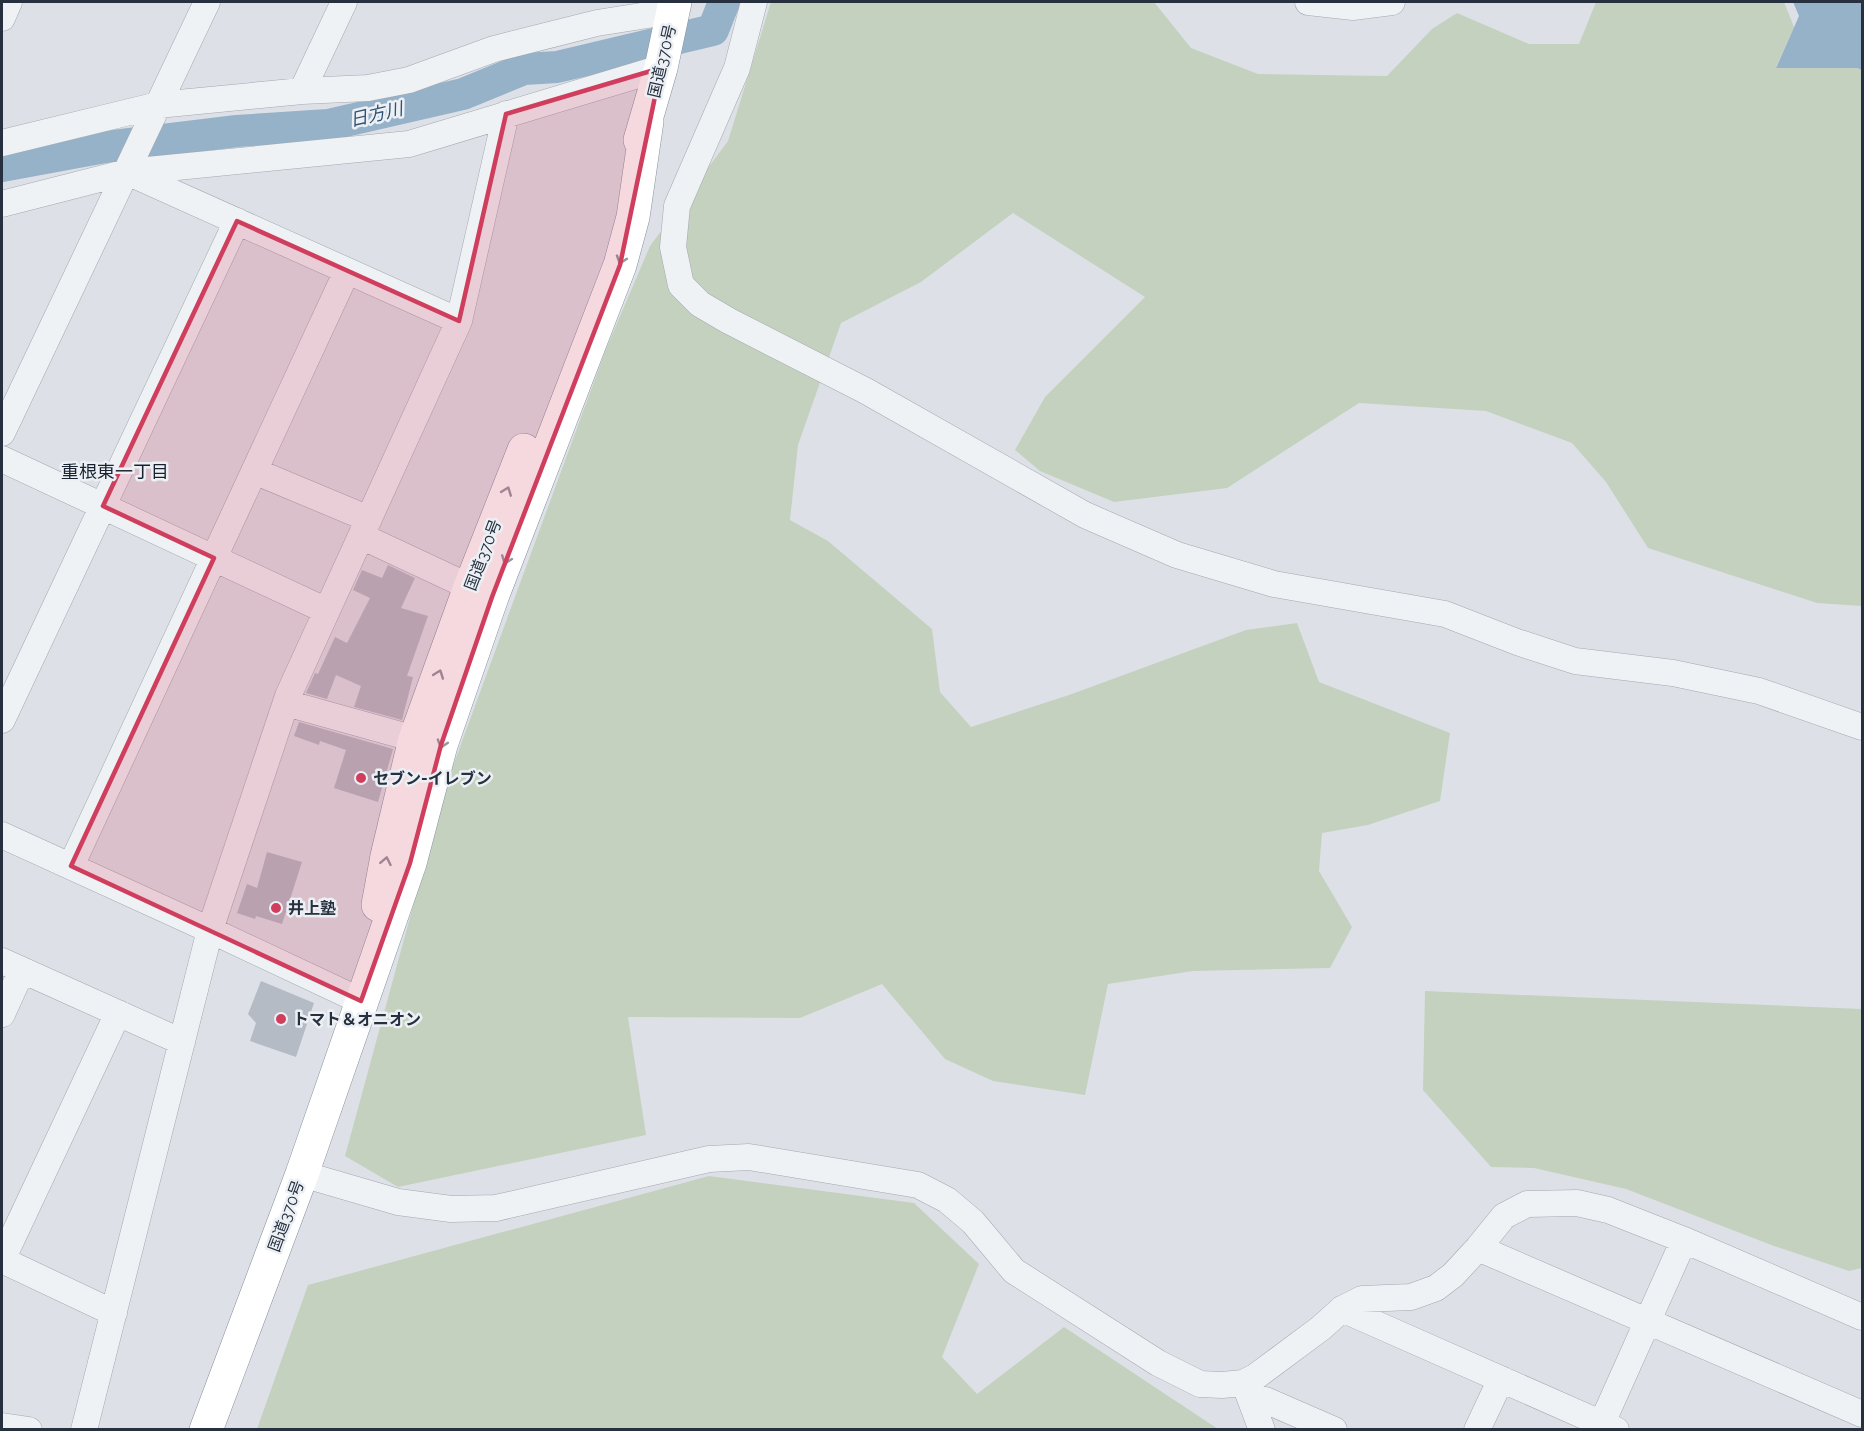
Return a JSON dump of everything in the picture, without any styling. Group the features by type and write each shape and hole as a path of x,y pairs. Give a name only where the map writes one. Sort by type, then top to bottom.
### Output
{"highway":[{"name":"国道370号","path":"361,1002 387,856 415,739 470,587 598,260 647,121 674,10"},
{"name":"国道370号","path":"206,1430 302,1174 410,864 441,745 492,597 620,265 633,217 647,121"}],"street":[{"path":"2,18 9,2"},
{"path":"2,433 207,2"},
{"path":"302,91 344,2"},
{"path":"754,2 737,68 677,206 673,247 681,285 700,304 866,391 1085,515 1177,555 1274,584 1445,614 1517,642 1575,661 1673,673 1759,691 1863,727"},
{"path":"1308,2 1353,7 1392,2"},
{"path":"2,143 156,110 302,91 368,88 409,80 494,48 597,23 674,10"},
{"path":"2,204 130,164 409,144 662,63"},
{"path":"84,1430 210,930 286,703 459,321 506,114"},
{"path":"130,164 237,221 459,321"},
{"path":"2,720 237,221"},
{"path":"71,866 347,271"},
{"path":"2,459 327,611"},
{"path":"254,471 365,527 470,587"},
{"path":"286,703 415,739"},
{"path":"2,834 361,1002"},
{"path":"2,1014 12,965 182,1042"},
{"path":"114,1313 2,1260 118,1013"},
{"path":"302,1174 398,1202 451,1209 496,1208 709,1159 749,1157 918,1185 947,1200 973,1222 1014,1271 1158,1364 1200,1384 1222,1385 1248,1392 1334,1430"},
{"path":"1262,1430 1248,1392 1255,1377 1342,1309 1362,1299 1411,1297 1436,1288 1453,1275 1504,1216 1527,1204 1577,1203 1608,1210 1863,1317"},
{"path":"1342,1309 1609,1426 1647,1320 1684,1240"},
{"path":"1478,1248 1863,1414"},
{"path":"1477,1430 1501,1379"},
{"path":"2,1426 29,1430"}],"highlighted area":[{"path":"661,68 620,265 492,597 441,745 410,863 361,1001 71,866 214,558 103,506 237,221 459,321 506,114"}],"green space":[{"path":"771,2 1154,2 1191,48 1258,74 1387,76 1432,29 1457,13 1529,44 1579,44 1596,2 1784,2 1794,27 1776,67 1857,68 1862,70 1862,606 1817,603 1648,548 1606,482 1572,443 1486,411 1359,403 1227,488 1114,502 1040,471 1015,450 1045,397 1145,297 1013,213 921,282 841,323 798,445 790,520 828,541 932,629 940,692 971,727 1069,695 1246,630 1297,623 1319,682 1450,733 1440,801 1368,825 1322,833 1319,871 1352,927 1330,968 1193,971 1108,984 1085,1095 993,1081 945,1059 882,984 800,1018 628,1017 646,1135 398,1187 345,1156 446,785 606,349 650,246 728,141"},
{"path":"1425,991 1862,1009 1862,1268 1849,1271 1774,1246 1626,1189 1534,1168 1491,1167 1423,1090"},
{"path":"709,1176 914,1203 979,1264 942,1357 977,1394 1064,1327 1218,1429 257,1429 308,1285"}],"water":[{"path":"1793,2 1862,2 1862,70 1857,68 1776,68 1799,16"}],"building":[{"path":"388,565 415,578 401,608 428,616 407,676 413,677 402,720 354,707 361,686 336,675 327,699 306,693 315,673 318,674 335,637 347,643 370,598 353,590 362,570 382,578"},
{"path":"299,722 393,749 378,802 334,788 346,750 320,741 319,745 294,736"},
{"path":"267,852 302,862 282,924 237,913 247,884 257,888"},
{"name":"トマト＆オニオン","path":"261,981 314,1003 296,1057 250,1041 256,1023 248,1014"}],"waterway":[{"name":"日方川","path":"2,166 105,147 237,131 328,125 463,94 524,69 557,67 713,30 724,2"}],"place":[{"name":"セブン-イレブン","path":"361,778"},
{"name":"井上塾","path":"276,908"},
{"name":"トマト＆オニオン","path":"281,1019"}],"district":[{"name":"重根東一丁目","path":"115,471"}]}
